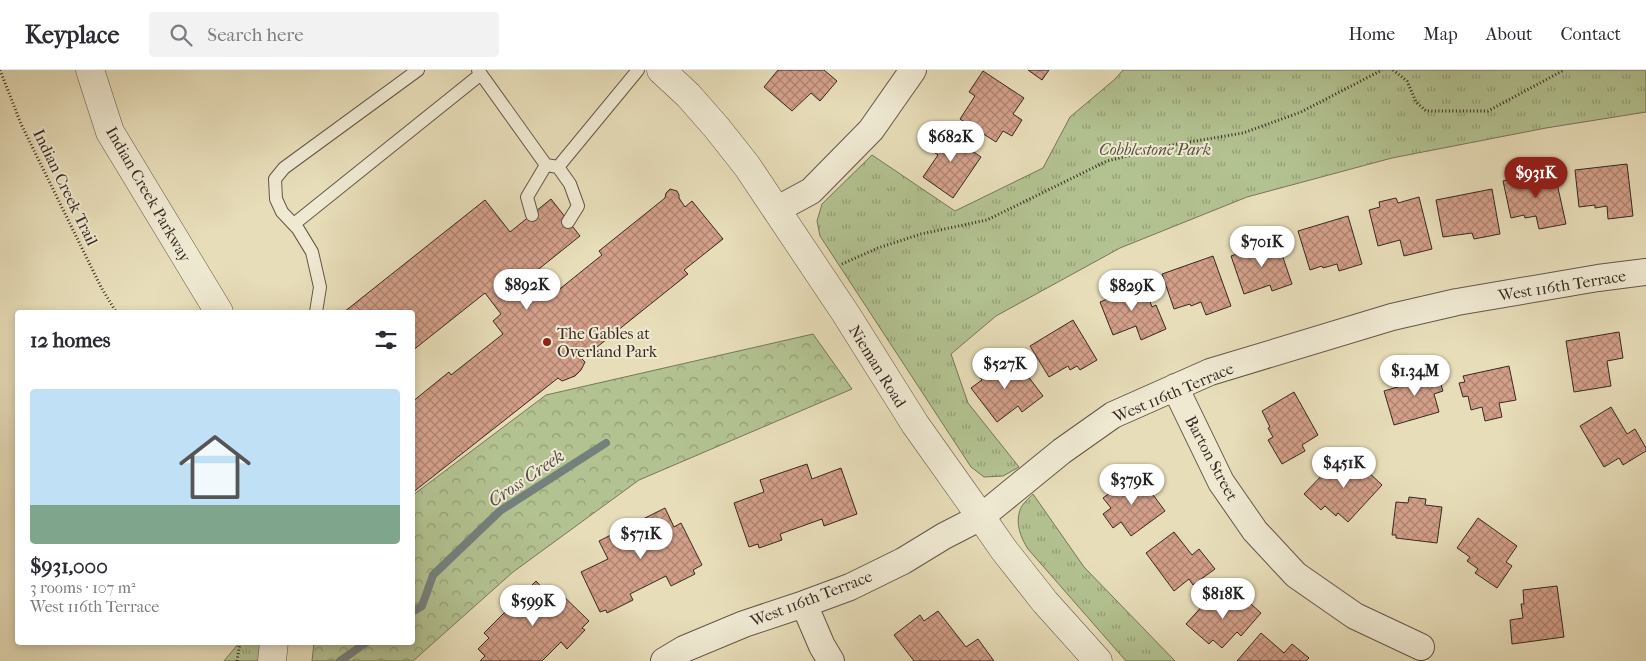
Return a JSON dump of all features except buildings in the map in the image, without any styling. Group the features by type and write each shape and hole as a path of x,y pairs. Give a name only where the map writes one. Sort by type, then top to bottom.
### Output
{"street":[{"name":"Indian Creek Parkway","path":"90,70 110,132 217,310"},
{"name":"Nieman Road","path":"660,70 688,96 717,128 747,166 915,424 1004,550 1045,602 1098,661"},
{"path":"776,210 811,191 871,130 913,70"},
{"name":"West 116th Terrace","path":"664,661 684,649 744,624 850,587 903,561 944,536 981,517 1062,451 1113,415 1210,372 1392,317 1457,302 1598,278 1646,272"},
{"name":"Barton Street","path":"1175,387 1221,482 1255,531 1296,575 1356,616 1421,647"},
{"path":"804,604 822,646 831,661"},
{"path":"272,661 274,645"}],"lane":[{"path":"316,310 320,288 312,252 294,224 282,212 276,199 275,179 284,168 418,70"},
{"path":"532,215 527,197 552,166 638,70"},
{"path":"294,224 480,72 552,166 570,184 578,206 568,222"}],"path":[{"name":"Indian Creek Trail","path":"0,70 21,124 101,288 115,310"},
{"path":"819,274 878,248 921,234 987,220 1107,161 1172,145 1243,133 1293,115 1380,70"},
{"path":"1393,70 1407,81 1416,102 1426,111 1488,112 1564,70"},
{"path":"237,661 240,645"}],"green space":[{"name":"Cobblestone Park","path":"1123,70 1646,70 1646,112 1546,128 1392,158 1247,197 1120,248 996,316 951,354 968,403 1019,467 1003,476 984,477 971,467 820,236 817,221 822,204 872,155 955,211 1043,168 1070,117 1114,80"},
{"path":"813,334 852,389 639,480 513,572 413,661 312,661 314,645 415,645 415,493 546,395"},
{"path":"1033,494 1084,567 1175,661 1126,661 1028,549 1019,531 1018,520 1022,506"},
{"path":"237,645 261,645 258,661 224,661"}],"waterway":[{"name":"Cross Creek","path":"415,610 422,606 433,575 500,511 606,443"},
{"name":"Cross Creek","path":"340,661 363,645"}],"place":[{"name":"The Gables at Overland Park","path":"547,342"}]}
